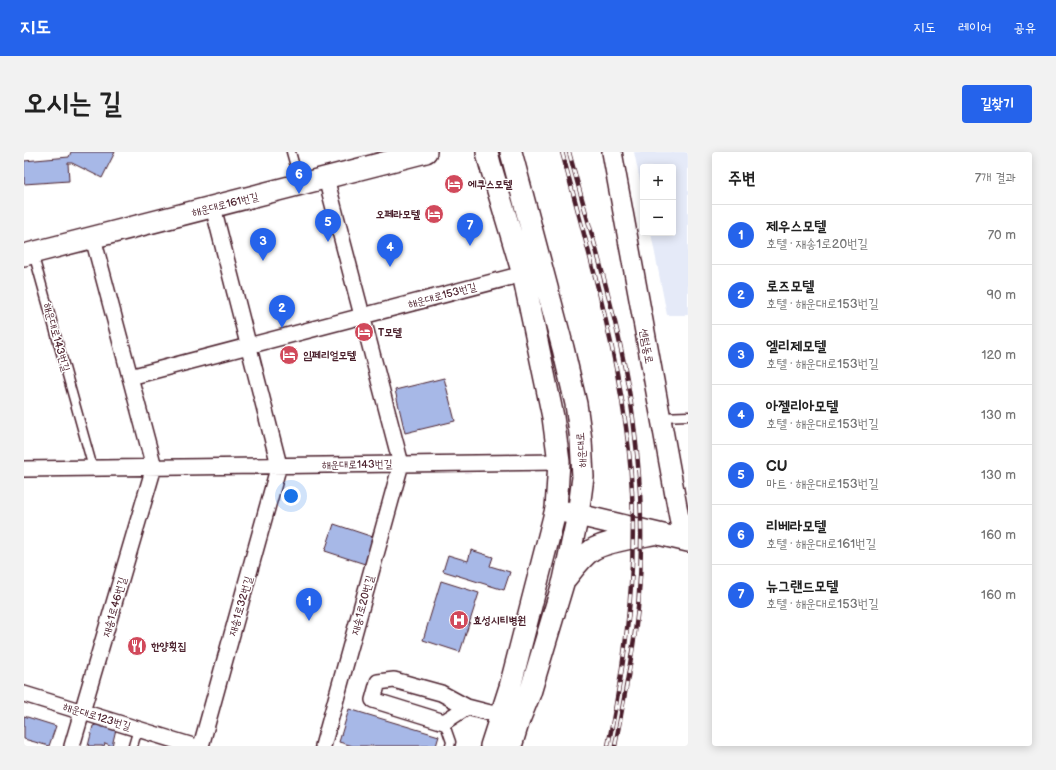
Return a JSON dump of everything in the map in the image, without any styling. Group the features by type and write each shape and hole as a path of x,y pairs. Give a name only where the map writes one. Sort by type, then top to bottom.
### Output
{"main road":[{"name":"해운대로161번길","path":"28,254 426,152"},
{"name":"해운대로","path":"487,152 523,274 553,417 560,462 556,509 510,687 511,746"},
{"name":"해운대로","path":"491,746 510,718 530,693 564,580 578,515 583,477 581,440 576,404 563,348 511,152"},
{"path":"556,509 686,540"},
{"path":"564,580 585,556 593,550 604,545 656,533"}],"street":[{"name":"센텀동로","path":"612,152 661,417 686,540"},
{"path":"326,178 401,464"},
{"path":"213,207 279,465"},
{"path":"93,238 154,467"},
{"name":"해운대로153번길","path":"130,377 523,274"},
{"name":"해운대로143번길","path":"24,469 560,462"},
{"name":"재송1로20번길","path":"323,746 401,464"},
{"name":"재송1로32번길","path":"201,746 279,465"},
{"name":"재송1로46번길","path":"72,746 154,467"},
{"path":"467,707 444,722 373,700 378,682 394,680 441,693 467,707 510,718"},
{"name":"해운대로123번길","path":"24,694 194,746"}],"lane":[{"path":"291,152 300,184"},
{"name":"해운대로143번길","path":"28,254 93,468"},
{"path":"661,417 688,416"},
{"path":"556,509 557,537"},
{"path":"510,718 536,620"},
{"path":"444,722 451,742 450,746"},
{"path":"133,746 138,729"}],"shaded area":[{"path":"634,152 688,152 688,315 667,315 652,236 676,236 676,164 640,164 640,181"}],"building":[{"path":"71,152 115,152 102,178 72,163 68,163 69,181 24,184 24,161 69,157"},
{"path":"444,378 455,421 405,433 395,390"},
{"path":"334,524 376,538 368,565 325,551"},
{"path":"471,550 493,557 490,566 510,572 504,590 443,571 448,555 468,561"},
{"path":"441,581 479,593 460,652 423,640"},
{"path":"349,709 439,736 436,746 353,746 339,742"},
{"path":"24,716 56,726 49,746 24,739"},
{"path":"98,724 116,729 112,746 105,743 104,746 88,746 93,726"}],"railway":[{"path":"562,152 598,288 614,357 621,392 630,467 633,507 631,587 622,666 608,746"},
{"path":"569,152 608,292 624,363 635,435 639,478 641,544 640,587 631,660 615,746"}],"place":[{"name":"에쿠스모텔","path":"454,184"},
{"name":"리베라모텔","path":"299,194"},
{"name":"오페라모텔","path":"434,214"},
{"name":"CU","path":"328,242"},
{"name":"뉴그랜드모텔","path":"470,246"},
{"name":"엘리제모텔","path":"263,261"},
{"name":"아젤리아모텔","path":"390,267"},
{"name":"로즈모텔","path":"282,328"},
{"name":"T모텔","path":"364,332"},
{"name":"임페리얼모텔","path":"289,355"},
{"name":"효성시티병원","path":"459,620"},
{"name":"제우스모텔","path":"309,621"},
{"name":"한양횟집","path":"137,646"}]}
